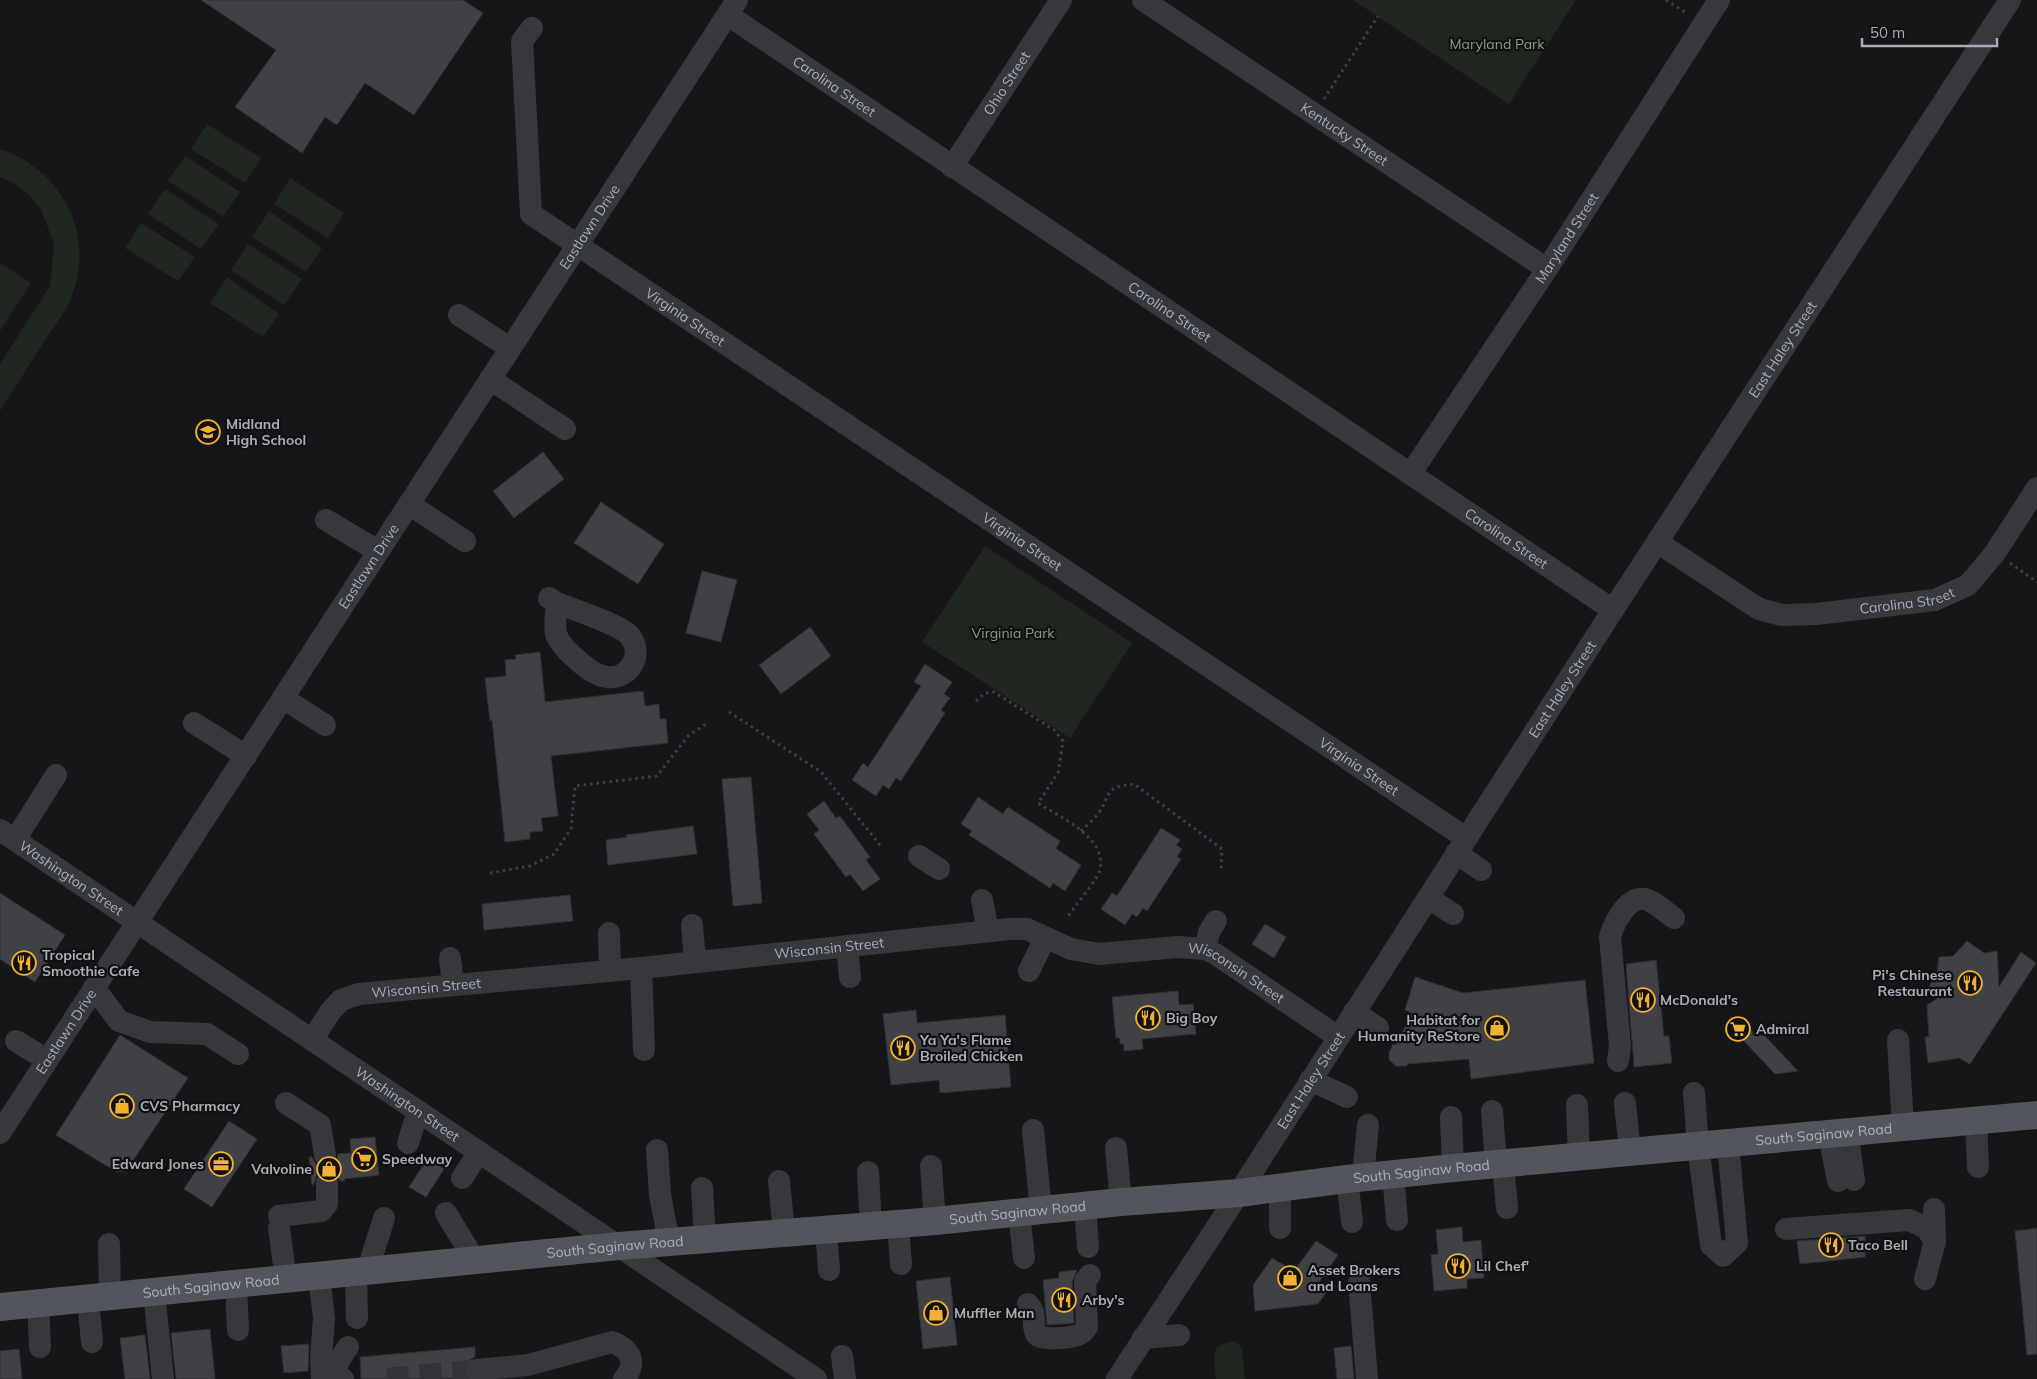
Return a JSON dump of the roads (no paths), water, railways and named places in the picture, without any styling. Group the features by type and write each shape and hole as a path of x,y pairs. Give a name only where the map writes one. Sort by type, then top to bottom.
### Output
{"main road":[{"name":"South Saginaw Road","path":"0,1307 619,1246 870,1227 1121,1202 1239,1193 1453,1168 2037,1115"}],"street":[{"name":"Ohio Street","path":"952,167 1061,0"},
{"name":"Kentucky Street","path":"1143,0 1547,269"},
{"name":"Maryland Street","path":"1411,473 1547,269 1719,0"},
{"name":"East Haley Street","path":"1116,1379 1239,1193 1613,610 2010,0"},
{"name":"Carolina Street","path":"732,7 952,167 1613,610"},
{"name":"Eastlawn Drive","path":"0,1133 732,7"},
{"name":"Virginia Street","path":"532,28 522,41 531,214 1461,846 1481,870"},
{"path":"459,315 510,348"},
{"path":"490,379 565,429"},
{"name":"Carolina Street","path":"1657,542 1759,609 1782,615 1816,614 1935,600 1968,585 1995,553 2037,488"},
{"path":"409,504 465,541"},
{"path":"326,520 378,551"},
{"path":"553,600 629,635 643,661 622,675 608,677 594,672 565,649 556,634 553,600"},
{"path":"283,698 325,725"},
{"path":"194,723 246,756"},
{"path":"5,836 56,776"},
{"name":"Washington Street","path":"5,836 137,922 816,1379"},
{"path":"919,856 939,870"},
{"path":"1428,898 1453,914"},
{"path":"1618,1061 1620,1046 1610,937 1614,925 1632,903 1639,899 1647,900 1674,918"},
{"path":"982,900 988,931"},
{"path":"1205,949 1209,932 1216,921"},
{"path":"692,925 695,962"},
{"name":"Wisconsin Street","path":"312,1040 330,1012 341,1000 359,994 641,968 1010,928 1027,929 1071,949 1099,954 1178,946 1205,949 1214,953 1338,1037"},
{"path":"609,933 610,971"},
{"path":"1029,971 1045,938"},
{"path":"847,946 850,977"},
{"path":"450,958 453,985"},
{"path":"641,968 644,1050"},
{"path":"94,988 120,1021 150,1032 207,1034 238,1054"},
{"path":"1354,1012 1378,1028"},
{"path":"1898,1040 1903,1127"},
{"path":"16,1041 47,1060"},
{"path":"1310,1080 1348,1097"},
{"path":"1694,1093 1698,1146 1710,1245 1723,1256 1737,1243 1728,1143"},
{"path":"286,1102 320,1125 324,1155"},
{"path":"1624,1103 1630,1152"},
{"path":"1577,1105 1579,1157"},
{"path":"408,1143 418,1111"},
{"path":"1492,1112 1507,1208"},
{"path":"1451,1117 1453,1168"},
{"path":"1976,1120 1978,1168"},
{"path":"1352,1222 1355,1178 1368,1125"},
{"path":"1024,1258 1030,1211 1033,1130"},
{"path":"1838,1133 1846,1180"},
{"path":"1116,1148 1121,1202"},
{"path":"657,1150 660,1194 669,1242"},
{"path":"462,1178 479,1152"},
{"path":"930,1166 935,1221"},
{"path":"868,1172 870,1227"},
{"path":"1393,1174 1397,1220"},
{"path":"779,1181 784,1234"},
{"path":"286,1280 279,1222 321,1211 327,1204 327,1183"},
{"path":"1280,1187 1280,1228"},
{"path":"702,1188 705,1240"},
{"path":"1085,1206 1088,1247"},
{"path":"1925,1280 1935,1241 1934,1209"},
{"path":"446,1213 475,1261"},
{"path":"357,1318 362,1272 384,1218"},
{"path":"1786,1229 1909,1220 1926,1228 1935,1241"},
{"path":"898,1224 901,1264"},
{"path":"826,1230 829,1270"},
{"path":"92,1342 109,1244"},
{"path":"1028,1304 1034,1310 1038,1336 1044,1339 1078,1335 1087,1327 1085,1281 1090,1275"},
{"path":"318,1276 324,1318 321,1358 322,1379"},
{"path":"1359,1281 1367,1379"},
{"path":"236,1284 238,1330"},
{"path":"154,1292 163,1379"},
{"path":"38,1304 40,1347"},
{"path":"1143,1338 1179,1335"},
{"path":"476,1370 528,1365 612,1342 628,1352 632,1361 630,1372 624,1379"},
{"path":"343,1379 339,1378 336,1370 340,1359 348,1347"},
{"path":"842,1356 845,1379"}],"tunnel":[{"path":"387,1379 477,1370"}],"place":[{"name":"Midland High School","path":"208,432"},
{"name":"Tropical Smoothie Cafe","path":"24,963"},
{"name":"Pi's Chinese Restaurant","path":"1970,983"},
{"name":"McDonald's","path":"1643,1000"},
{"name":"Big Boy","path":"1148,1018"},
{"name":"Habitat for Humanity ReStore","path":"1497,1028"},
{"name":"Admiral","path":"1738,1029"},
{"name":"Ya Ya's Flame Broiled Chicken","path":"903,1048"},
{"name":"CVS Pharmacy","path":"122,1106"},
{"name":"Speedway","path":"364,1159"},
{"name":"Edward Jones","path":"221,1164"},
{"name":"Valvoline","path":"329,1169"},
{"name":"Taco Bell","path":"1831,1245"},
{"name":"Lil Chef'","path":"1458,1266"},
{"name":"Asset Brokers and Loans","path":"1290,1278"},
{"name":"Arby's","path":"1064,1300"},
{"name":"Muffler Man","path":"936,1313"}],"park label":[{"name":"Maryland Park","path":"1497,44"},
{"name":"Virginia Park","path":"1013,633"}]}
